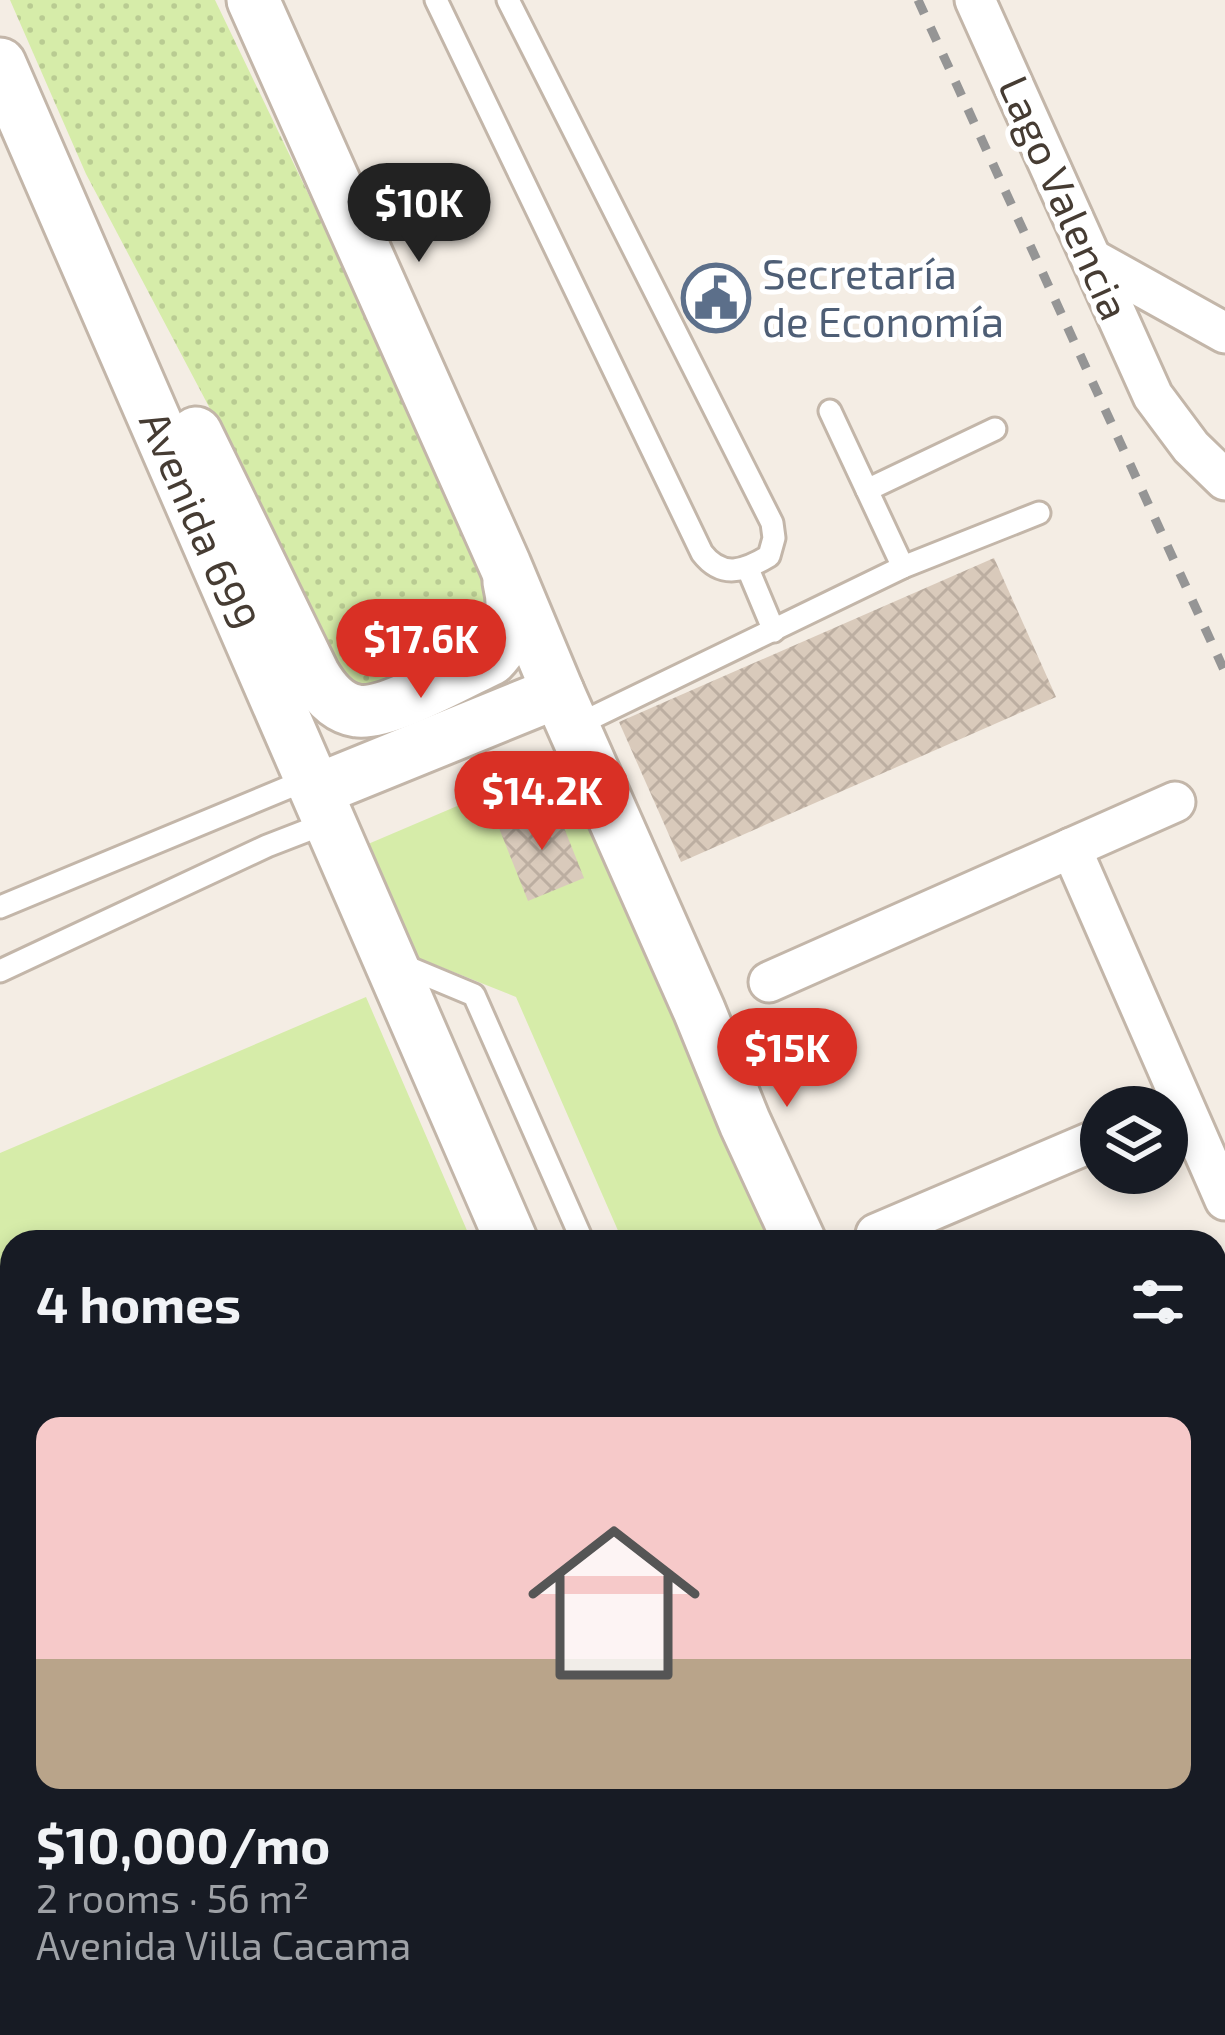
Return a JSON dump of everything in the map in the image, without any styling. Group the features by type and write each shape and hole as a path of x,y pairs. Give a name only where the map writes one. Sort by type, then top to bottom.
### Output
{"street":[{"path":"254,0 794,1230"},
{"name":"Lago Valencia","path":"975,0 1153,396 1191,447 1225,480"},
{"name":"Avenida 699","path":"0,64 507,1230"},
{"path":"58,202 123,283 314,675 338,704 356,711 386,708 491,659 509,633 513,597 505,565"},
{"path":"1092,259 1225,333"},
{"path":"320,796 566,710"},
{"path":"769,982 1175,802"},
{"path":"1071,848 1167,1086"},
{"path":"1188,1131 1225,1200"},
{"path":"885,1230 1080,1147"}],"lane":[{"path":"436,0 702,553 712,565 748,569 769,556 772,523 508,0"},
{"path":"830,411 903,567"},
{"path":"867,490 995,429"},
{"path":"566,710 774,631 903,567 1039,513"},
{"path":"748,569 774,631"},
{"path":"0,907 320,796"},
{"path":"0,971 267,846 320,796"},
{"path":"390,960 474,995 579,1230"}],"green space":[{"path":"10,0 215,0 508,609 504,637 381,699 331,673 235,456 86,174"},
{"path":"563,761 771,1230 618,1230 516,997 398,950 354,850"},
{"path":"366,997 467,1230 0,1230 0,1153"}],"building":[{"path":"994,558 1056,697 681,862 619,722"},
{"path":"555,805 584,878 528,901 499,828"}],"railway":[{"path":"918,0 1225,672"}],"place":[{"name":"Secretaría de Economía","path":"716,298"}]}
